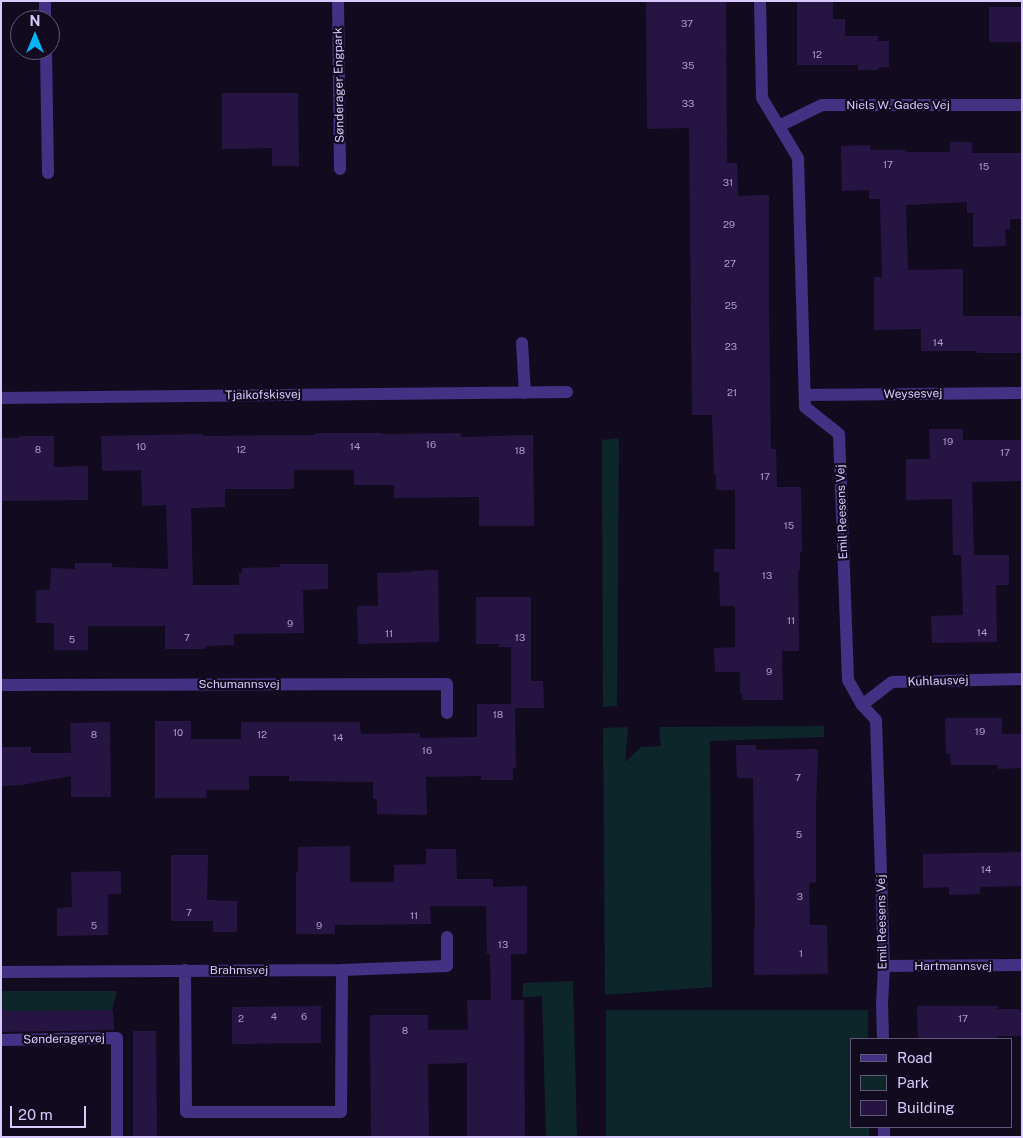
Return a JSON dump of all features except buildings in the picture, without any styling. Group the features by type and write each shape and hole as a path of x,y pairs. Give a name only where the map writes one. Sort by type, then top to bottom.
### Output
{"street":[{"name":"Sønderager Engpark","path":"338,1 340,169"},
{"name":"Emil Reesens Vej","path":"760,1 762,98 798,158 805,407 839,434 848,680 862,705 876,720 884,966 883,1038"},
{"path":"46,60 48,173"},
{"name":"Niels W. Gades Vej","path":"779,126 822,105 1022,105"},
{"path":"522,343 525,392"},
{"name":"Tjaikofskisvej","path":"1,398 567,392"},
{"name":"Weysesvej","path":"805,395 1022,393"},
{"name":"Kuhlausvej","path":"862,705 892,682 1022,679"},
{"name":"Schumannsvej","path":"1,684 447,684 447,713"},
{"name":"Brahmsvej","path":"1,972 342,970 447,966 447,937"},
{"name":"Hartmannsvej","path":"884,966 1022,965"},
{"path":"186,970 186,1112 340,1112 342,970"},
{"name":"Sønderagervej","path":"1,1040 117,1038 117,1137"}],"green space":[{"path":"619,438 617,706 603,707 602,440"},
{"path":"824,726 824,737 710,741 712,987 605,995 603,728 628,727 625,762 641,747 661,746 659,727"},
{"path":"573,981 577,1137 546,1137 542,996 523,997 523,983"},
{"path":"1,991 117,991 112,1011 1,1011"},
{"path":"606,1010 868,1010 868,1038 850,1038 850,1128 869,1128 869,1137 606,1137"}]}
